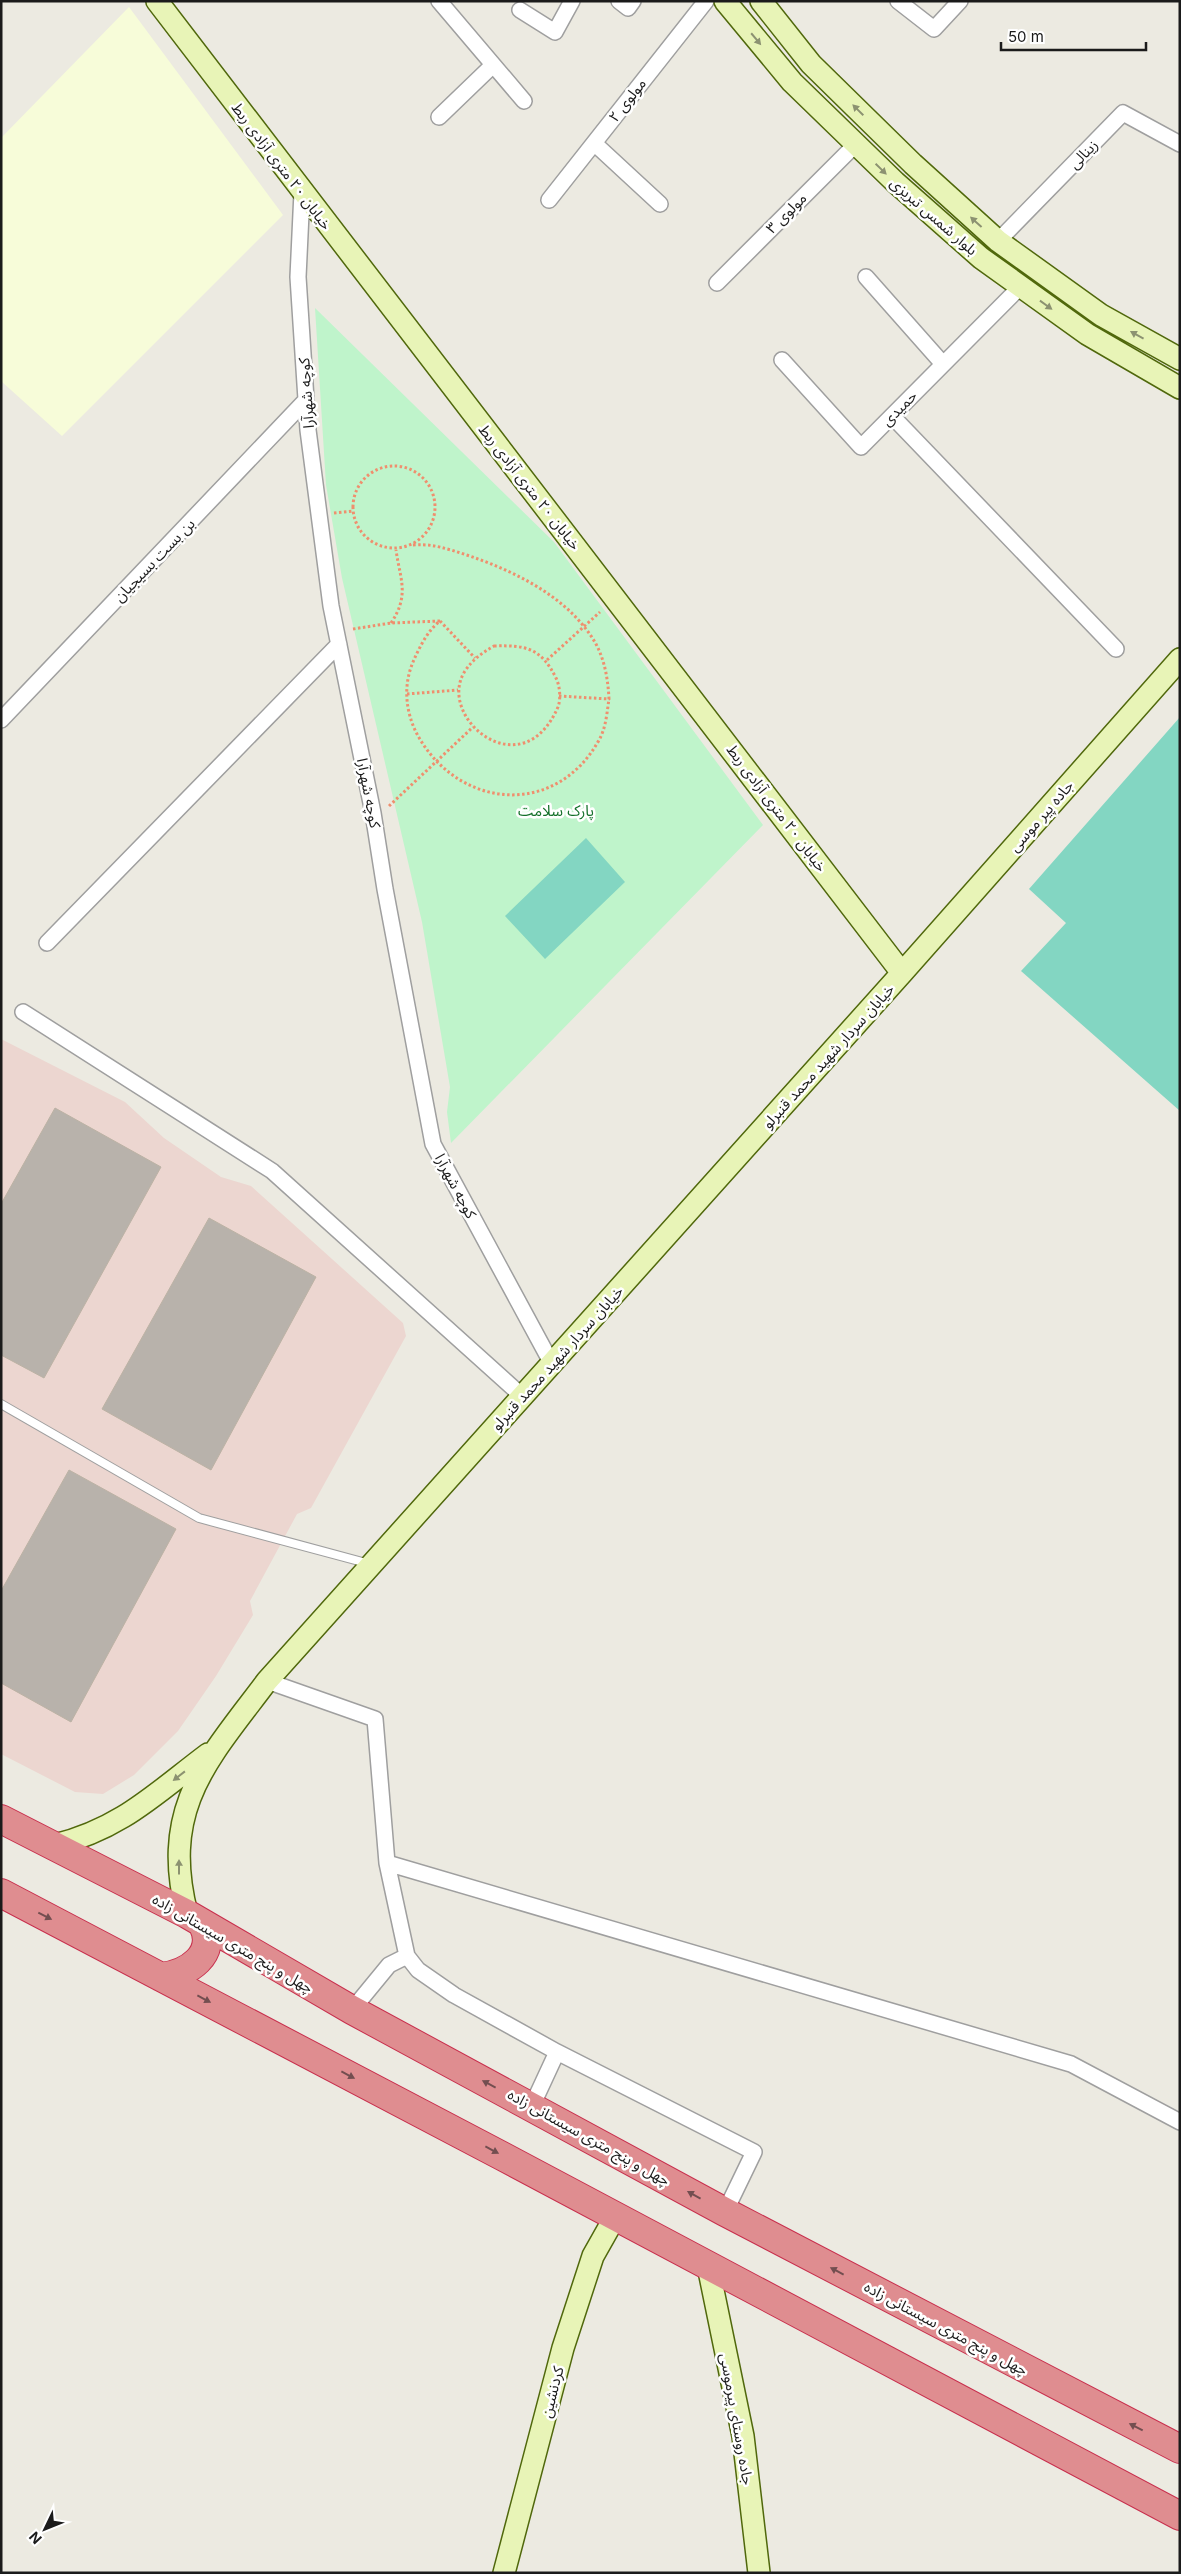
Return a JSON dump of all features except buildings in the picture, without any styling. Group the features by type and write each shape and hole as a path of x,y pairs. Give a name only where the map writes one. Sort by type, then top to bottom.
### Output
{"highway":[{"name":"چهل و پنج متری سیستانی زاده","path":"6,1823 55,1845 195,1920 352,2010 725,2212 1180,2449"},
{"path":"1,1893 1180,2516"},
{"path":"161,1976 176,1975 188,1970 206,1949 208,1934 195,1920"}],"main road":[{"name":"خیابان ۲۰ متری آزادی ربط","path":"157,1 902,973"},
{"name":"بلوار شمس تبریزی","path":"725,1 792,82 895,182 974,252 1087,334 1180,388"},
{"name":"بلوار شمس تبریزی","path":"760,1 811,64 913,164 998,241 1101,315 1180,359"},
{"name":"جاده پیر موسی","path":"902,973 1180,659"},
{"name":"خیابان سردار شهید محمد قنبرلو","path":"218,1746 267,1681 902,973"},
{"path":"55,1845 96,1832 129,1815 218,1746"},
{"path":"195,1920 179,1869 180,1835 188,1800 202,1770 218,1746"},
{"name":"کردنشین","path":"504,2573 563,2348 593,2256 616,2217"},
{"name":"جاده روستای پیرموسی","path":"708,2266 743,2436 759,2573"}],"street":[{"path":"439,1 524,101"},
{"path":"520,10 555,32 572,1"},
{"path":"618,1 628,8 633,1"},
{"name":"مولوی ۲","path":"549,200 706,1"},
{"path":"898,1 934,29 960,1"},
{"path":"439,117 494,66"},
{"name":"زینالی","path":"998,241 1123,113 1180,144"},
{"path":"594,143 660,204"},
{"name":"مولوی ۳","path":"717,283 856,144"},
{"name":"کوچه شهرآرا","path":"302,192 298,278 306,400 316,496 338,638 374,820 384,889 433,1144 552,1364"},
{"path":"866,277 943,364"},
{"name":"حمیدی","path":"782,360 861,447 1020,286"},
{"name":"بن بست بسیجیان","path":"1,720 306,400"},
{"path":"892,416 1116,649"},
{"path":"46,943 338,638"},
{"path":"23,1012 272,1171 522,1396"},
{"path":"267,1681 374,1719 387,1863 407,1956 418,1970 454,1995 557,2052 754,2152 725,2212"},
{"path":"387,1863 1070,2064 1180,2122"},
{"path":"352,2010 389,1965 407,1956"},
{"path":"532,2106 557,2052"}],"lane":[{"path":"1,1404 199,1518 372,1564"}],"path":[{"path":"414,545 433,523 436,506 432,492 424,478 412,470 394,467 380,468 368,476 358,488 352,502 354,520 373,540 396,550 430,543 472,556 512,572 549,595 583,628 595,644 608,680 609,699 600,739 574,772 540,791 519,796 502,796 466,785 436,762 416,732 409,714 406,694 409,672 416,657 440,621"},
{"path":"391,622 399,611 404,586 396,550"},
{"path":"547,660 615,598"},
{"path":"338,638 391,622 440,621 476,658"},
{"path":"494,646 516,646 532,651 547,660 559,684 559,703 550,724 536,738 511,745 490,741 472,727 463,710 458,690 464,672 476,658 494,646"},
{"path":"406,694 458,690"},
{"path":"559,696 609,699"},
{"path":"374,820 472,727"}],"shaded area":[{"path":"129,7 283,215 62,436 1,381 1,138"},
{"path":"1180,717 1180,1111 1021,971 1066,923 1029,889"},
{"path":"586,838 625,882 545,959 505,916"},
{"path":"1,1039 125,1102 164,1138 221,1177 251,1186 403,1323 406,1336 311,1508 297,1514 250,1601 253,1615 216,1676 178,1731 134,1775 103,1794 75,1792 1,1754"}],"green space":[{"name":"پارک سلامت","path":"315,308 554,542 763,825 451,1143 447,1112 450,1087 422,922 342,578 326,485"}]}
